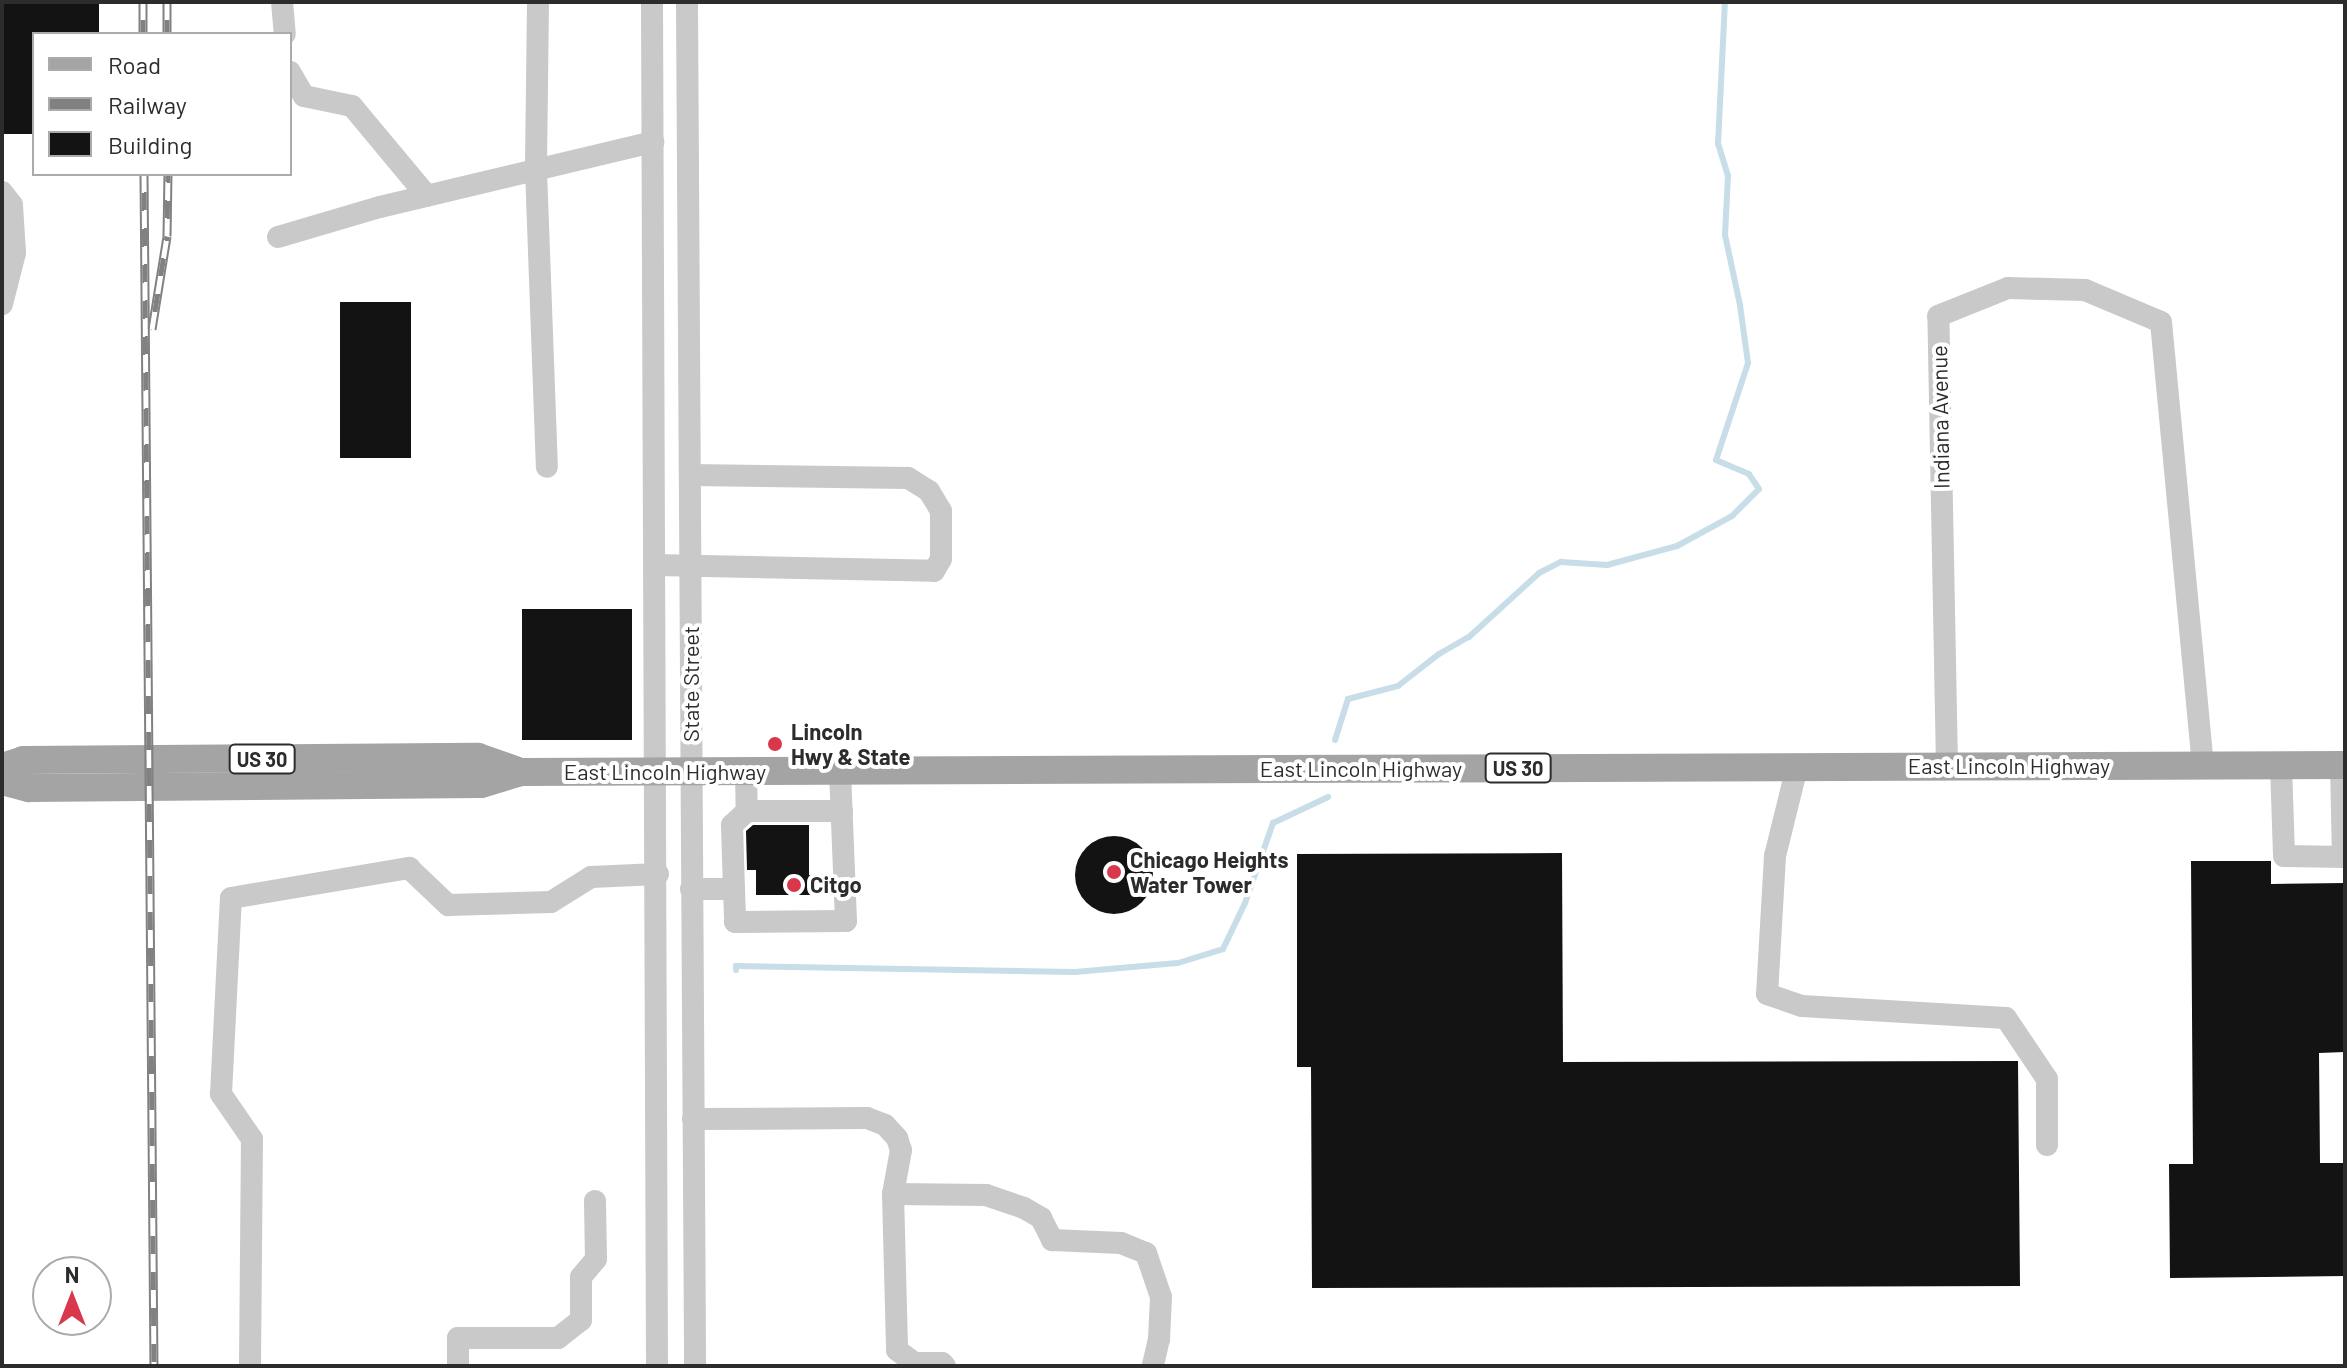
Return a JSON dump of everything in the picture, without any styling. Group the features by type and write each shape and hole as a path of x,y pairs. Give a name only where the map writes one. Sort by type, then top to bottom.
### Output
{"main road":[{"name":"East Lincoln Highway","path":"2,767 23,760 478,757 521,772"},
{"name":"East Lincoln Highway","path":"2,781 29,788 481,784 521,772 2343,765"}],"street":[{"path":"282,2 285,32"},
{"path":"538,2 536,170 547,467"},
{"name":"State Street","path":"652,2 658,874 657,1366"},
{"name":"State Street","path":"687,2 695,1366"},
{"path":"292,75 304,96 352,106 427,196"},
{"path":"278,237 427,196 653,142"},
{"path":"2,192 12,205 15,253 2,304"},
{"name":"Indiana Avenue","path":"1947,766 1938,316 2008,288 2085,290 2161,322 2203,765"},
{"path":"656,565 934,571 941,559 941,511 929,491 908,478 690,475"},
{"path":"2281,765 2284,856 2344,857 2343,765"},
{"path":"1797,767 1775,856 1767,994 1802,1006 2006,1018 2047,1079 2047,1145"},
{"path":"840,771 842,811 846,921 735,922 732,825 747,811 842,811"},
{"path":"746,772 747,811"},
{"path":"250,1366 252,1139 221,1094 231,898 409,868 448,905 551,902 591,877 658,874"},
{"path":"691,889 734,889"},
{"path":"693,1119 867,1118 885,1125 897,1138 901,1150 893,1194 897,1350 914,1363 942,1363 945,1366"},
{"path":"893,1194 986,1195 1024,1208 1041,1218 1052,1240 1121,1243 1146,1253 1161,1297 1159,1339 1153,1366"},
{"path":"458,1366 458,1338 558,1338 581,1320 581,1277 596,1259 595,1201"}],"building":[{"path":"2,2 99,2 99,32 32,32 32,134 2,134"},
{"path":"340,302 411,302 411,458 340,458"},
{"path":"522,609 632,609 632,740 522,740"},
{"name":"Citgo","path":"753,825 809,825 809,875 830,874 831,895 756,895 756,870 747,870 746,831"},
{"name":"Chicago Heights Water Tower","path":"1114,836 1129,839 1146,853 1153,875 1150,890 1136,907 1114,914 1099,911 1082,897 1075,875 1078,860 1092,843"},
{"path":"1562,853 1563,1062 2018,1061 2020,1286 1312,1288 1311,1067 1297,1067 1297,854"},
{"path":"2191,861 2271,861 2271,884 2345,883 2345,1052 2319,1053 2320,1163 2345,1163 2345,1276 2170,1278 2169,1164 2193,1164"}],"waterway":[{"path":"1335,740 1348,699 1398,686 1439,654 1469,637 1539,573 1561,562 1607,565 1677,546 1732,516 1759,489 1749,474 1716,460 1748,363 1725,235 1728,176 1718,144 1725,2"},
{"path":"736,970 736,966 1075,972 1178,963 1223,949 1245,903 1273,823 1328,797"}],"railway":[{"path":"143,2 143,32"},
{"path":"167,2 167,32"},
{"path":"144,176 154,1366"},
{"path":"152,329 167,236 168,176"}],"place":[{"name":"Lincoln Hwy & State","path":"775,744"},
{"name":"Chicago Heights Water Tower","path":"1114,872"},
{"name":"Citgo","path":"794,885"}]}
